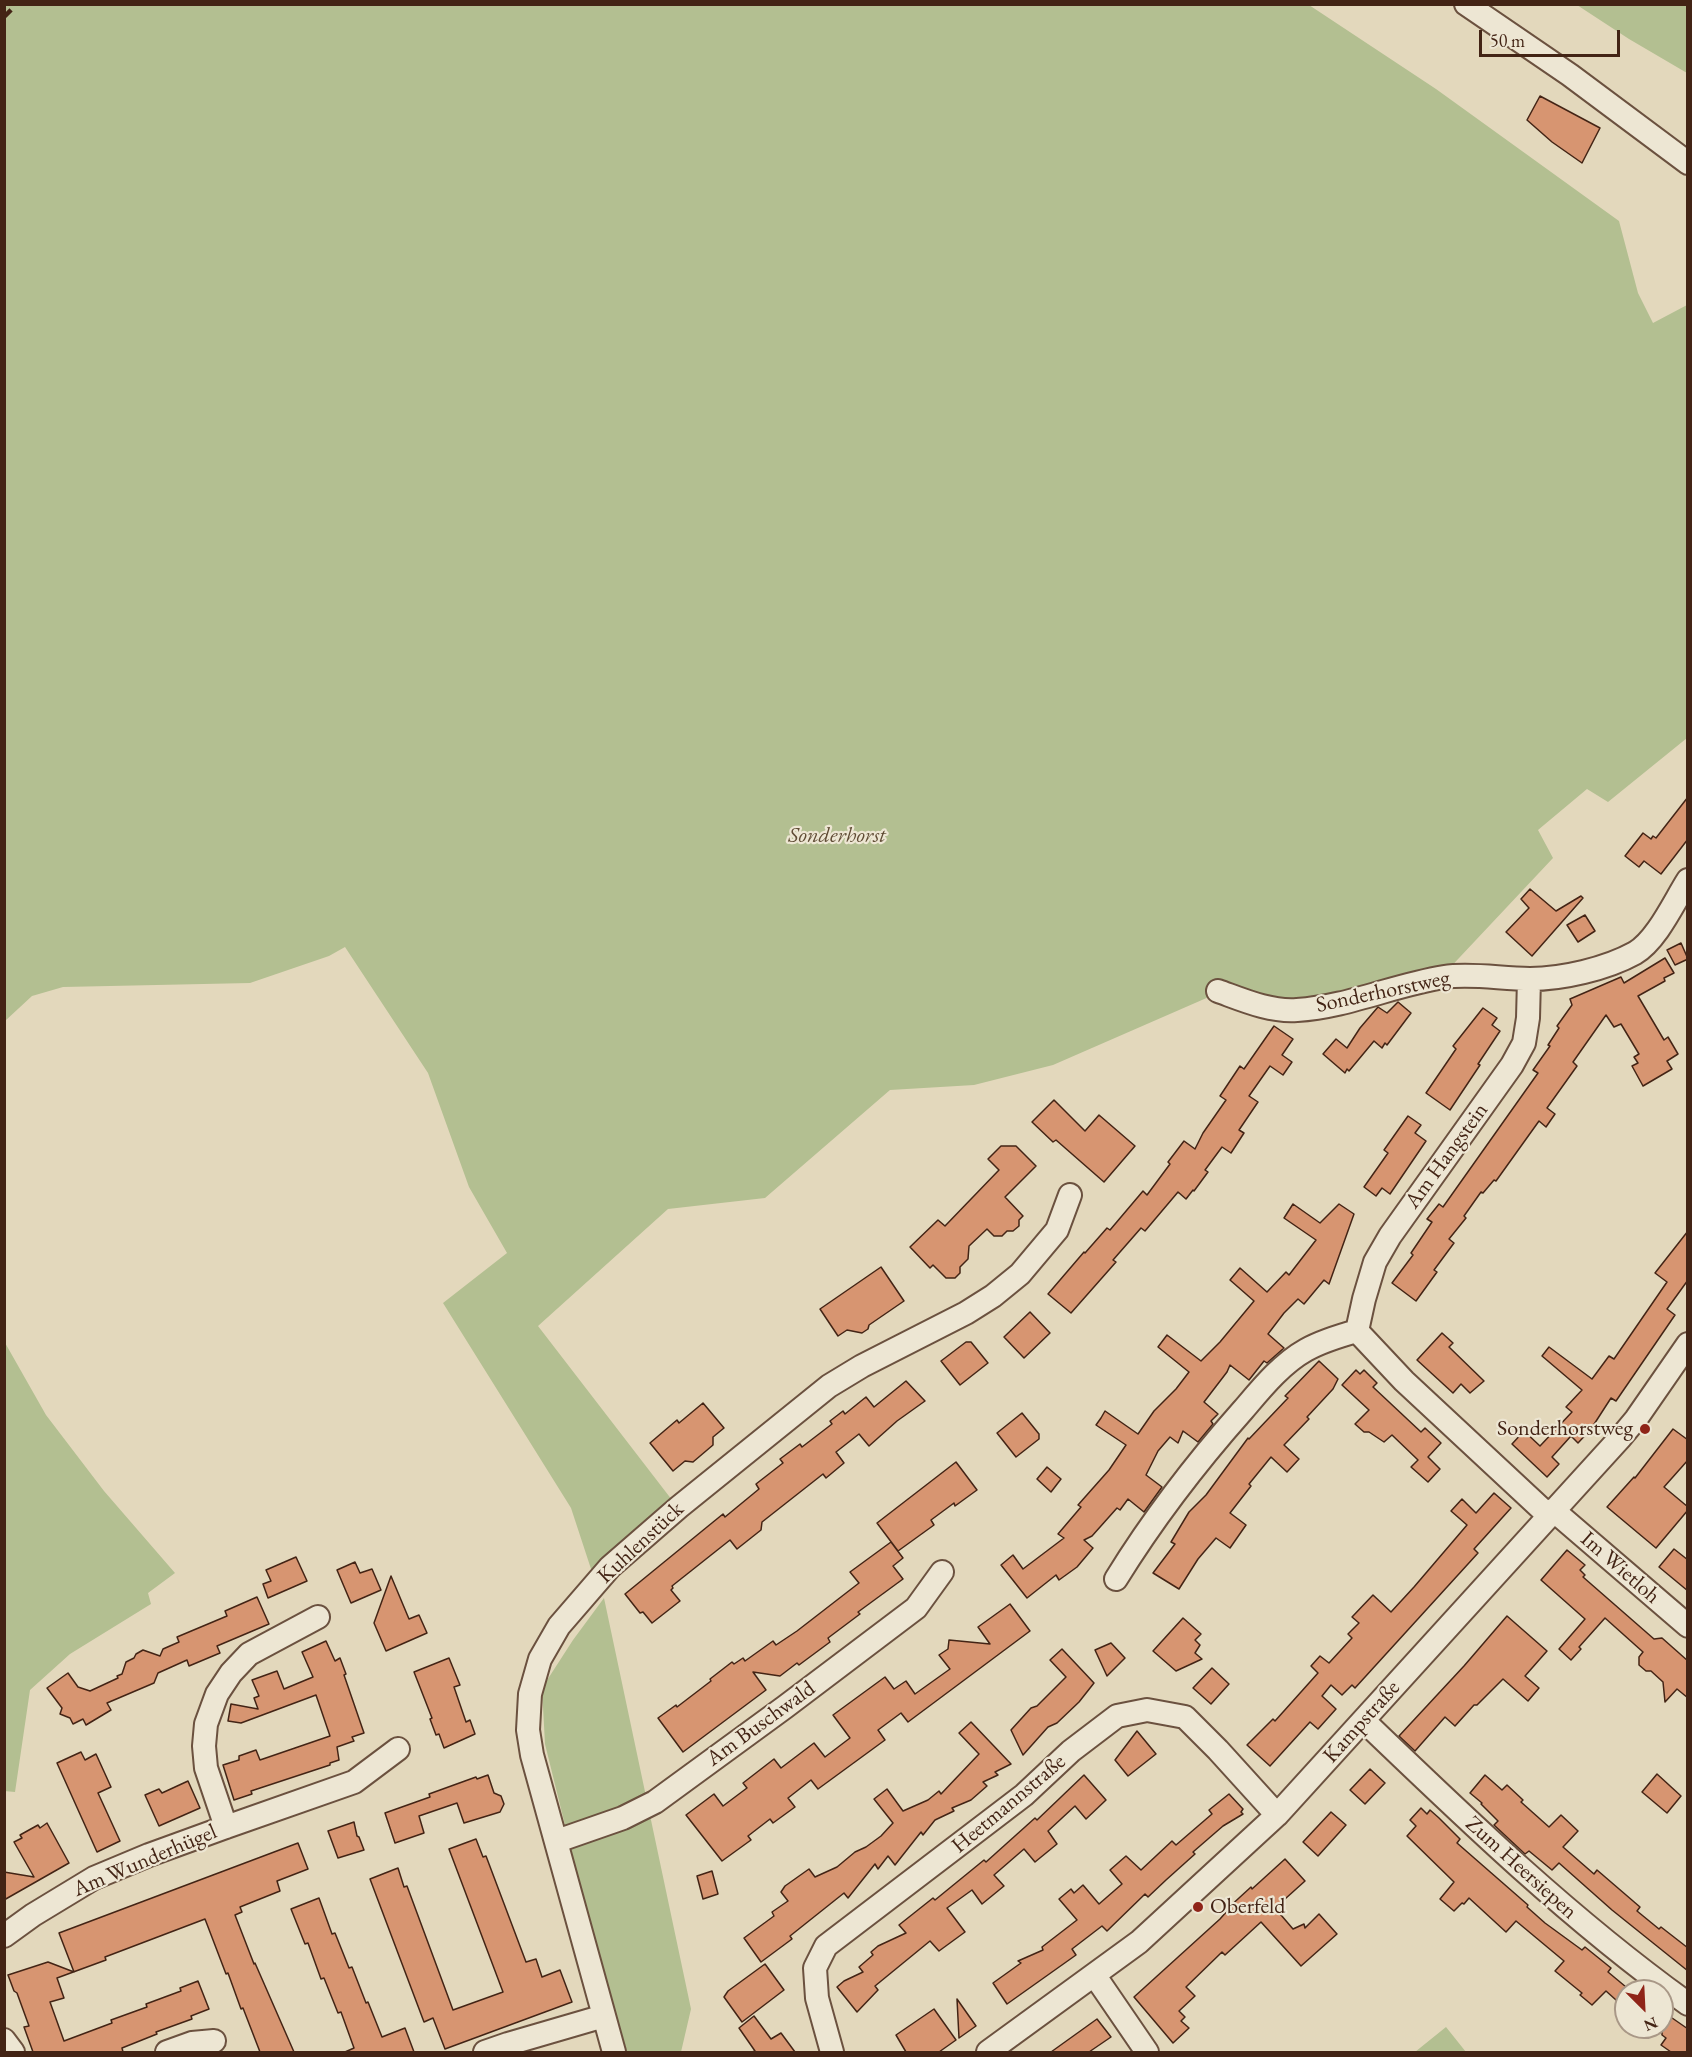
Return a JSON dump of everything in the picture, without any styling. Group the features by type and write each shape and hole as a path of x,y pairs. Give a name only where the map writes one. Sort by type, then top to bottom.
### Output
{"street":[{"path":"1466,4 1570,75 1688,163"},
{"name":"Sonderhorstweg","path":"1218,991 1264,1006 1296,1010 1328,1006 1445,977 1470,975 1529,979 1567,976 1621,960 1636,953 1652,937 1688,880"},
{"name":"Am Hangstein","path":"1358,1331 1364,1299 1375,1262 1390,1236 1512,1065 1524,1043 1529,979"},
{"name":"Kuhlenstück","path":"614,2052 532,1755 528,1730 530,1694 540,1659 559,1626 610,1567 679,1506 829,1386 862,1366 966,1313 993,1296 1020,1274 1057,1230 1070,1195"},
{"path":"1116,1579 1139,1541 1211,1447 1271,1378 1304,1351 1332,1338 1358,1331 1404,1381 1551,1512"},
{"name":"Kampstraße","path":"988,2052 1139,1942 1277,1815 1636,1419 1688,1344"},
{"name":"Im Wietloh","path":"1551,1512 1688,1626"},
{"name":"Am Buschwald","path":"556,1841 623,1818 655,1802 916,1608 942,1572"},
{"name":"Am Wunderhügel","path":"226,1827 206,1768 204,1746 206,1724 217,1694 231,1673 249,1654 318,1617"},
{"name":"Heetmannstraße","path":"832,2052 817,1998 815,1968 826,1946 1024,1795 1071,1751 1117,1716 1147,1710 1185,1717 1277,1815"},
{"name":"Zum Heersiepen","path":"1364,1721 1532,1880 1582,1923 1688,2004"},
{"name":"Am Wunderhügel","path":"4,1935 33,1914 94,1878 149,1855 354,1782 398,1749"},
{"path":"1095,1976 1147,2052"},
{"path":"485,2052 604,2016"},
{"path":"4,2040 13,2052"},
{"path":"167,2052 192,2043 214,2041"}],"green space":[{"name":"Sonderhorst","path":"5,5 1309,5 1436,89 1619,221 1638,293 1653,323 1687,305 1687,738 1608,802 1587,789 1538,830 1553,858 1444,974 1327,1003 1218,993 1053,1065 974,1085 890,1090 765,1198 668,1209 538,1326 672,1500 593,1575 571,1508 443,1303 507,1253 469,1187 428,1073 345,947 329,956 250,983 63,987 32,996 5,1021"},
{"path":"1577,5 1687,5 1687,73 1629,39"},
{"path":"4,1341 46,1415 104,1491 175,1573 148,1593 151,1604 70,1654 30,1690 15,1792 4,1791"},
{"path":"604,1598 691,2009 681,2052 627,2052 584,1902 545,1744 542,1688"},
{"path":"1446,2027 1466,2052 1415,2052"}],"building":[{"path":"1540,96 1600,128 1582,163 1552,142 1527,120"},
{"path":"1688,797 1688,839 1661,874 1644,861 1639,867 1625,856 1643,833 1651,839 1653,836 1656,838"},
{"path":"1530,889 1556,911 1581,896 1583,898 1532,956 1506,932 1529,908 1521,899"},
{"path":"1585,915 1595,931 1578,942 1567,925"},
{"path":"1681,943 1688,959 1675,965 1667,950"},
{"path":"1665,958 1674,973 1664,978 1665,981 1638,996 1664,1040 1668,1037 1678,1054 1667,1061 1672,1069 1643,1086 1632,1066 1638,1063 1634,1057 1639,1054 1621,1024 1614,1027 1606,1015 1573,1062 1577,1066 1547,1108 1555,1114 1546,1127 1539,1121 1496,1181 1494,1180 1483,1193 1481,1192 1464,1216 1466,1218 1449,1239 1454,1243 1434,1270 1437,1272 1416,1301 1392,1283 1413,1255 1411,1253 1432,1222 1427,1219 1439,1204 1443,1207 1538,1073 1533,1070 1550,1046 1548,1045 1559,1028 1557,1026 1572,1005 1570,999 1621,977 1624,983"},
{"path":"1398,1002 1411,1013 1387,1045 1385,1043 1382,1048 1374,1041 1345,1073 1323,1054 1336,1039 1347,1048 1378,1007 1387,1013"},
{"path":"1483,1008 1497,1018 1492,1025 1500,1031 1450,1110 1426,1093 1456,1049 1453,1046"},
{"path":"1274,1026 1293,1039 1282,1055 1292,1062 1283,1075 1270,1066 1249,1096 1258,1102 1239,1130 1244,1133 1231,1153 1222,1147 1205,1170 1208,1172 1186,1199 1178,1192 1145,1231 1141,1228 1113,1260 1116,1262 1071,1313 1048,1294 1107,1228 1110,1230 1143,1191 1147,1195 1184,1141 1195,1149 1226,1100 1220,1096 1240,1066 1244,1069"},
{"path":"1054,1100 1085,1131 1099,1115 1135,1146 1104,1182 1056,1140 1053,1142 1032,1122"},
{"path":"1408,1116 1421,1125 1415,1133 1426,1141 1390,1194 1382,1188 1376,1196 1364,1187 1388,1153 1384,1150"},
{"path":"1001,1146 1016,1146 1036,1166 1005,1197 1023,1216 1019,1220 1019,1226 1002,1236 994,1236 987,1229 969,1246 968,1259 960,1267 960,1273 955,1278 946,1278 933,1265 930,1268 910,1247 938,1220 945,1226 999,1170 988,1159"},
{"path":"1293,1204 1320,1223 1339,1204 1354,1214 1329,1284 1324,1280 1304,1304 1298,1299 1284,1313 1268,1334 1284,1348 1267,1363 1264,1361 1249,1380 1230,1365 1204,1402 1218,1414 1198,1442 1183,1431 1178,1443 1170,1437 1158,1451 1146,1475 1162,1487 1144,1512 1128,1499 1120,1510 1117,1508 1092,1536 1084,1540 1093,1548 1077,1567 1059,1580 1056,1575 1027,1598 1001,1565 1013,1555 1023,1569 1064,1538 1058,1534 1081,1507 1078,1505 1109,1470 1126,1445 1096,1425 1105,1411 1138,1434 1154,1411 1189,1372 1158,1347 1167,1335 1201,1361 1254,1301 1230,1280 1240,1268 1267,1292 1286,1272 1289,1275 1316,1240 1284,1218"},
{"path":"1688,1231 1688,1280 1667,1309 1675,1315 1616,1401 1611,1398 1591,1429 1578,1443 1571,1436 1552,1457 1559,1464 1547,1477 1512,1444 1524,1431 1540,1446 1572,1412 1566,1407 1582,1390 1542,1356 1549,1347 1592,1379 1609,1356 1614,1359 1667,1282 1655,1273"},
{"path":"881,1267 904,1301 869,1325 868,1329 862,1333 847,1330 838,1336 820,1309"},
{"path":"1030,1312 1050,1333 1024,1358 1004,1337"},
{"path":"1442,1333 1453,1343 1449,1347 1484,1381 1470,1393 1461,1384 1453,1393 1417,1360"},
{"path":"966,1342 971,1342 988,1363 960,1385 941,1361"},
{"path":"1319,1361 1338,1379 1333,1389 1307,1417 1309,1419 1284,1445 1299,1459 1287,1472 1271,1457 1249,1484 1251,1486 1230,1513 1246,1525 1230,1548 1216,1538 1198,1559 1179,1589 1153,1573 1175,1544 1171,1542 1189,1512 1206,1495 1248,1438 1288,1398 1285,1396"},
{"path":"1356,1370 1360,1374 1364,1370 1377,1383 1373,1387 1421,1432 1425,1428 1441,1443 1428,1457 1440,1469 1428,1482 1411,1467 1418,1460 1392,1435 1384,1442 1369,1432 1364,1432 1355,1424 1369,1410 1342,1385"},
{"path":"906,1381 925,1401 897,1421 869,1446 859,1434 836,1452 844,1463 826,1478 823,1474 762,1522 761,1530 737,1549 730,1540 672,1586 671,1590 680,1601 652,1623 643,1612 640,1613 625,1594 723,1514 725,1517 759,1489 756,1484 783,1463 780,1459 800,1444 802,1447 832,1424 830,1421 843,1411 845,1414 866,1397 874,1407"},
{"path":"703,1403 724,1428 713,1437 713,1445 693,1462 685,1461 673,1471 650,1443 677,1420 679,1423"},
{"path":"1022,1413 1039,1434 1039,1439 1016,1457 997,1433"},
{"path":"1673,1429 1688,1440 1688,1460 1664,1487 1688,1507 1688,1510 1656,1548 1607,1507 1635,1478"},
{"path":"956,1462 977,1490 931,1520 934,1525 898,1551 877,1523"},
{"path":"1047,1467 1061,1479 1051,1492 1037,1479"},
{"path":"1494,1493 1511,1508 1474,1549 1478,1553 1355,1688 1352,1685 1342,1695 1331,1685 1322,1696 1336,1709 1318,1729 1310,1722 1270,1766 1247,1745 1273,1719 1275,1721 1318,1673 1311,1666 1320,1656 1329,1663 1352,1638 1348,1634 1359,1623 1352,1617 1373,1595 1391,1612 1414,1587 1467,1525 1451,1511 1462,1499 1476,1513"},
{"path":"891,1542 903,1558 893,1566 903,1579 858,1612 860,1614 828,1638 830,1642 799,1665 797,1663 780,1676 753,1672 766,1690 683,1752 658,1718 676,1705 677,1707 732,1662 734,1664 743,1658 745,1661 773,1641 776,1645 797,1631 859,1583 850,1572"},
{"path":"1674,1549 1688,1560 1688,1591 1659,1567"},
{"path":"1567,1550 1585,1565 1580,1570 1585,1575 1583,1577 1654,1639 1662,1638 1688,1661 1688,1698 1677,1689 1665,1702 1663,1682 1651,1671 1646,1671 1639,1665 1639,1657 1643,1652 1605,1618 1579,1647 1581,1649 1571,1660 1559,1649 1585,1619 1541,1580"},
{"path":"296,1557 307,1581 268,1598 263,1584 271,1581 266,1570"},
{"path":"355,1562 360,1573 372,1569 381,1590 351,1603 337,1570"},
{"path":"391,1576 409,1619 419,1615 427,1633 386,1651 374,1623"},
{"path":"257,1597 269,1624 217,1646 220,1653 189,1666 187,1660 158,1673 154,1683 107,1703 111,1710 86,1725 83,1719 73,1724 70,1718 60,1714 62,1708 47,1688 68,1673 78,1687 90,1691 118,1678 126,1662 143,1650 160,1656 163,1649 179,1642 177,1637 227,1616 225,1611"},
{"path":"1010,1604 1030,1631 908,1722 901,1713 878,1730 885,1740 818,1789 811,1780 788,1798 795,1807 773,1823 770,1819 748,1836 751,1840 722,1861 686,1815 714,1794 723,1806 747,1788 743,1783 774,1759 781,1768 814,1743 825,1757 850,1738 833,1715 885,1677 894,1689 906,1681 915,1694 950,1669 939,1655 948,1649 949,1640 990,1644 978,1627"},
{"path":"1507,1616 1547,1651 1525,1676 1539,1688 1528,1701 1503,1679 1455,1726 1445,1717 1415,1751 1399,1736"},
{"path":"1183,1618 1201,1634 1195,1640 1200,1645 1195,1653 1202,1659 1176,1671 1153,1651"},
{"path":"326,1641 335,1661 340,1658 364,1733 352,1737 354,1741 337,1747 339,1760 330,1765 251,1791 252,1794 234,1800 223,1765 239,1760 239,1756 256,1750 260,1760 330,1736 316,1695 241,1723 228,1721 231,1704 258,1709 254,1698 259,1696 252,1680 277,1671 284,1689 313,1677 302,1652"},
{"path":"1111,1643 1125,1658 1107,1676 1095,1650"},
{"path":"1062,1649 1094,1683 1079,1702 1057,1723 1048,1727 1023,1755 1011,1730 1031,1708 1037,1706 1066,1677 1050,1660"},
{"path":"449,1658 460,1685 454,1687 466,1722 470,1720 475,1734 444,1748 439,1734 436,1735 430,1719 432,1718 414,1672"},
{"path":"1212,1668 1229,1684 1211,1704 1193,1688"},
{"path":"971,1722 1011,1764 995,1772 998,1775 983,1782 987,1786 971,1800 952,1808 954,1811 935,1820 923,1835 921,1832 895,1865 888,1856 878,1869 875,1864 848,1898 844,1893 790,1936 792,1939 761,1962 744,1938 774,1916 772,1912 788,1901 781,1892 785,1886 809,1869 815,1877 837,1867 855,1852 881,1836 893,1823 874,1799 887,1789 903,1811 928,1800 939,1791 941,1794 979,1754 959,1733"},
{"path":"1137,1731 1156,1754 1128,1776 1115,1760"},
{"path":"81,1752 85,1760 96,1754 111,1787 98,1793 120,1841 97,1852 57,1763"},
{"path":"1370,1769 1385,1783 1365,1804 1350,1790"},
{"path":"1657,1774 1681,1796 1667,1813 1642,1792"},
{"path":"488,1775 494,1793 501,1796 504,1804 500,1812 464,1823 457,1803 419,1816 424,1833 395,1843 385,1813 430,1797 429,1794"},
{"path":"1084,1775 1106,1800 1086,1819 1075,1806 1048,1831 1057,1844 1035,1862 1024,1849 994,1875 1004,1886 982,1904 972,1890 947,1908 965,1932 939,1951 930,1941 875,1986 878,1990 857,2012 837,1987 863,1972 859,1967 873,1955 871,1952 878,1946 906,1933 899,1925 933,1898 935,1900 984,1860 986,1862 1035,1818 1037,1820"},
{"path":"1485,1775 1502,1790 1507,1785 1523,1800 1521,1802 1549,1827 1561,1815 1578,1831 1563,1847 1594,1874 1597,1870 1640,1907 1637,1911 1688,1948 1688,1971 1612,1910 1559,1863 1552,1870 1529,1851 1525,1854 1494,1825 1498,1821 1470,1793"},
{"path":"188,1781 200,1808 159,1826 145,1795 159,1789 162,1793"},
{"path":"1229,1794 1243,1809 1241,1812 1243,1814 1223,1826 1148,1897 1145,1894 1107,1931 1102,1926 1072,1949 1076,1955 1007,2004 993,1983 1021,1963 1018,1961 1043,1950 1042,1947 1077,1920 1059,1899 1071,1889 1074,1893 1083,1885 1099,1904 1122,1884 1110,1870 1126,1856 1141,1870 1172,1841 1176,1845 1212,1814 1209,1810"},
{"path":"1421,1808 1427,1814 1430,1810 1460,1839 1457,1843 1528,1905 1527,1907 1545,1923 1582,1950 1585,1947 1611,1968 1608,1972 1616,1979 1614,1979 1614,1998 1606,1991 1592,2005 1580,1995 1582,1993 1555,1971 1564,1961 1516,1921 1506,1932 1469,1898 1454,1911 1440,1899 1454,1882 1407,1836 1416,1826 1410,1820"},
{"path":"1331,1812 1346,1825 1318,1856 1303,1842"},
{"path":"354,1822 357,1836 364,1850 338,1858 328,1831"},
{"path":"47,1823 69,1863 4,1900 4,1872 34,1877 14,1842 22,1838 20,1835 38,1825 40,1828"},
{"path":"476,1839 483,1857 486,1856 526,1962 536,1959 542,1977 560,1970 572,2002 445,2049 433,2018 424,2022 370,1879 398,1868 404,1887 407,1886 453,2010 503,1992 449,1849"},
{"path":"298,1843 308,1869 277,1881 280,1891 240,1907 242,1912 235,1915 254,1964 294,2052 260,2052 205,1919 105,1957 106,1960 74,1972 59,1933"},
{"path":"1285,1859 1305,1881 1275,1908 1293,1929 1304,1924 1305,1928 1319,1914 1337,1934 1301,1966 1261,1922 1225,1955 1222,1952 1186,1987 1195,1996 1179,2011 1185,2017 1181,2021 1189,2028 1173,2043 1134,1997 1220,1919 1227,1909 1251,1887 1252,1889"},
{"path":"712,1871 718,1894 703,1899 697,1876"},
{"path":"319,1898 332,1934 335,1933 349,1968 352,1967 382,2037 405,2028 414,2052 345,2052 354,2048 341,2012 338,2013 324,1978 321,1979 308,1943 305,1944 291,1909"},
{"path":"48,1962 74,1972 57,1978 64,1998 50,2002 64,2041 112,2023 111,2020 147,2007 146,2004 181,1991 180,1988 198,1981 209,2009 191,2016 192,2019 122,2048 123,2052 33,2052 24,2027 29,2026 8,1975"},
{"path":"765,1964 784,1990 742,2022 724,1997 728,1991"},
{"path":"957,1999 976,2026 959,2038"},
{"path":"934,2009 956,2040 939,2052 906,2052 896,2035"},
{"path":"754,2016 771,2039 781,2033 795,2052 752,2052 755,2051 739,2028"},
{"path":"1097,2019 1111,2037 1089,2052 1051,2052"},
{"path":"1674,2019 1688,2029 1688,2052 1671,2052 1661,2045 1665,2039 1674,2039"}],"railway":[{"path":"4,17 17,4"}],"place":[{"name":"Sonderhorstweg","path":"1645,1429"},
{"name":"Oberfeld","path":"1198,1907"}]}
